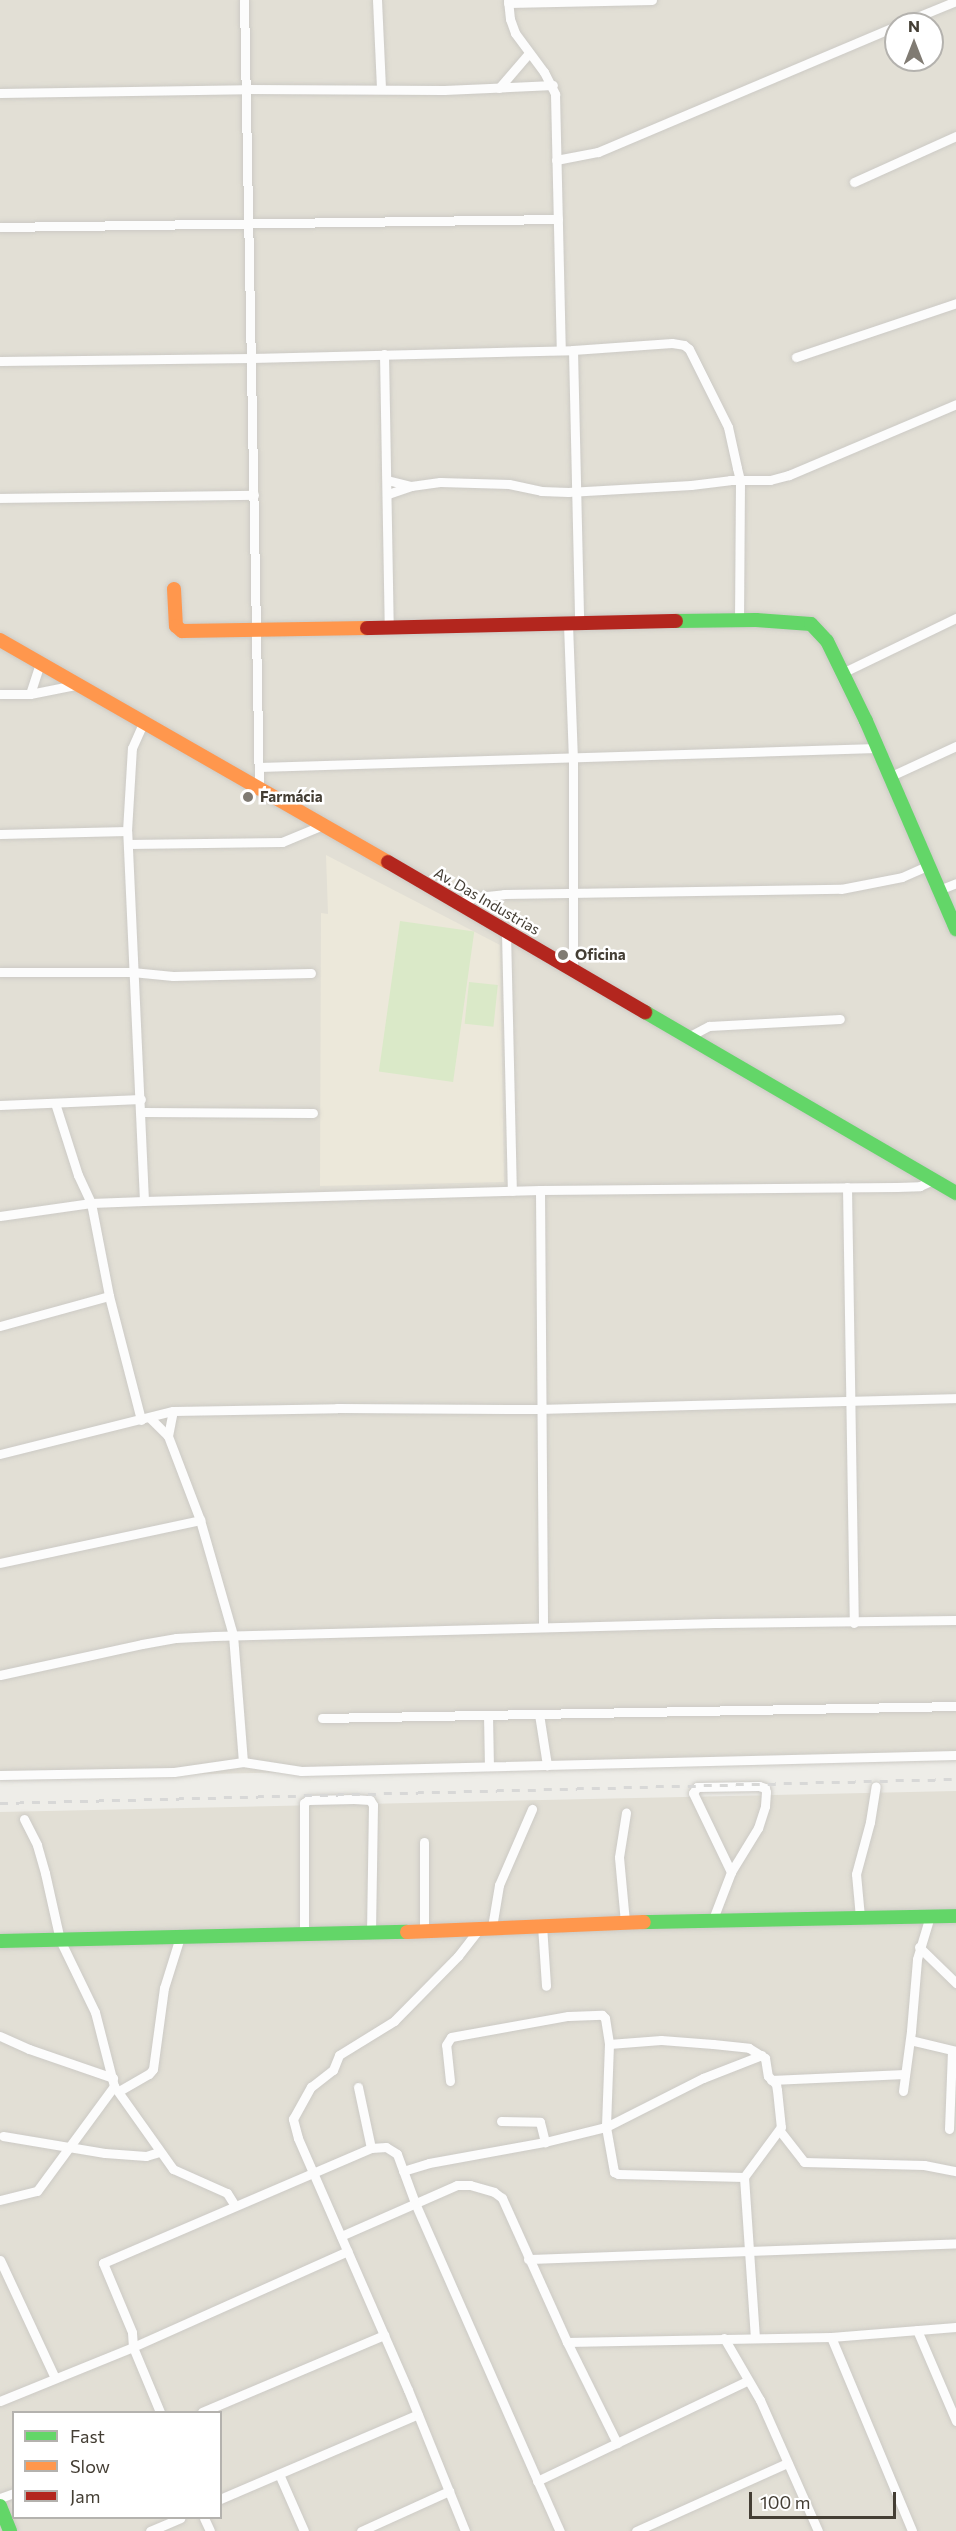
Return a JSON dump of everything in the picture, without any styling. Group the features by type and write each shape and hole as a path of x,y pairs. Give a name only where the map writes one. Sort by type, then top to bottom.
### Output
{"street":[{"path":"244,0 259,787"},
{"path":"377,0 381,89"},
{"path":"561,349 553,85 515,33 508,2 652,0"},
{"path":"929,12 956,1"},
{"path":"556,160 598,152 884,31"},
{"path":"499,88 530,53"},
{"path":"0,93 499,88 553,85"},
{"path":"854,182 956,136"},
{"path":"0,227 558,219"},
{"path":"796,357 956,303"},
{"path":"0,361 252,358 573,350 672,342 689,349 728,427 740,480 739,620"},
{"path":"573,350 578,490 574,624 573,970"},
{"path":"384,354 390,628"},
{"path":"388,494 411,486 440,482 488,482 541,491 691,485 780,478 956,404"},
{"path":"387,480 411,486"},
{"path":"0,498 254,495"},
{"path":"174,589 178,630 190,632 257,628 390,628 739,620 811,624 827,641 891,776 927,866 956,929"},
{"path":"842,673 956,618"},
{"name":"Av. Das Industrias","path":"0,640 75,685 144,721 259,787 956,1193"},
{"path":"30,694 40,663"},
{"path":"0,694 30,694 75,685"},
{"path":"144,721 132,748 127,831 132,972 142,1112 144,1201"},
{"path":"891,776 956,746"},
{"path":"259,767 877,748"},
{"path":"128,844 282,842 323,825"},
{"path":"0,834 127,831"},
{"path":"457,903 493,895 573,892 848,889 902,877 927,866"},
{"path":"939,890 956,883"},
{"path":"506,932 512,1191"},
{"path":"0,972 132,972 173,976 311,973"},
{"path":"688,1037 709,1026 840,1019"},
{"path":"0,1105 141,1099"},
{"path":"55,1103 78,1175 91,1203 109,1296 146,1419 168,1437 200,1520 233,1635 243,1762"},
{"path":"142,1112 313,1113"},
{"path":"0,1216 91,1203 540,1190 912,1186 933,1180"},
{"path":"847,1187 854,1623"},
{"path":"540,1190 543,1627"},
{"path":"0,1326 109,1296"},
{"path":"0,1454 173,1411 338,1408 542,1409 956,1398"},
{"path":"168,1437 173,1411"},
{"path":"0,1563 200,1520"},
{"path":"0,1675 165,1640 233,1635 956,1620"},
{"path":"322,1718 956,1706"},
{"path":"539,1714 547,1765"},
{"path":"488,1715 489,1766"},
{"path":"0,1775 174,1772 243,1762 301,1770 956,1755"},
{"path":"713,1919 731,1872 758,1828 765,1806 765,1788 744,1785 697,1787 693,1793 731,1872"},
{"path":"860,1917 856,1874 870,1822 876,1786"},
{"path":"304,1934 304,1803 308,1800 354,1799 370,1800 373,1805 371,1933"},
{"path":"465,2531 418,2414 293,2124 311,2087 333,2070 335,2060 343,2052 394,2021 486,1927 499,1885 532,1809"},
{"path":"625,1922 619,1857 626,1813"},
{"path":"24,1819 37,1845 60,1940 95,2012 115,2085 159,2152 173,2169 227,2193 235,2206"},
{"path":"424,1842 424,1930"},
{"path":"903,2091 919,1947 930,1916"},
{"path":"0,1941 371,1933 713,1919 956,1916"},
{"path":"542,1925 546,1986"},
{"path":"0,2200 37,2191 115,2085 149,2074 153,2069 164,1988 180,1937"},
{"path":"919,1947 956,1983"},
{"path":"450,2081 447,2045 454,2036 568,2016 598,2015 605,2018 609,2044 606,2127 612,2168 618,2174 744,2177"},
{"path":"0,2036 115,2085"},
{"path":"609,2044 661,2040 749,2048 762,2055 777,2090 780,2132 744,2177 747,2251 755,2337"},
{"path":"910,2040 954,2051 949,2129"},
{"path":"403,2171 429,2163 545,2142 606,2127 703,2078 762,2055"},
{"path":"771,2080 905,2074"},
{"path":"358,2087 371,2148"},
{"path":"501,2121 540,2122 545,2142"},
{"path":"780,2132 789,2139 799,2159 804,2162 924,2165 956,2170"},
{"path":"3,2136 135,2156 159,2152"},
{"path":"160,2411 134,2347 132,2332 103,2263 371,2148 382,2146 397,2154 415,2203 560,2531"},
{"path":"341,2236 460,2184 494,2192 502,2198 528,2259 617,2443"},
{"path":"528,2259 956,2243"},
{"path":"0,2401 134,2347 348,2251"},
{"path":"0,2260 55,2378"},
{"path":"567,2342 831,2337 956,2327"},
{"path":"917,2330 956,2421"},
{"path":"204,2411 384,2335"},
{"path":"831,2337 912,2531"},
{"path":"724,2338 760,2400 818,2531"},
{"path":"537,2481 747,2381"},
{"path":"222,2498 418,2414"},
{"path":"636,2531 787,2463"},
{"path":"279,2474 304,2531"},
{"path":"361,2531 449,2491"},
{"path":"0,2506 10,2531"},
{"path":"150,2531 176,2519"}],"shaded area":[{"path":"0,0 956,0 956,1759 0,1778"},
{"path":"326,855 500,945 504,1182 320,1186 321,913 328,914"},
{"path":"956,1791 956,2531 0,2531 0,1812"}],"green space":[{"path":"400,921 474,931 453,1082 379,1072"},
{"path":"469,982 498,985 493,1027 465,1024"}],"railway":[{"path":"0,1803 956,1779"}],"traffic: fast":[{"path":"676,621 756,620 811,624 827,641 866,721 956,929"},
{"path":"645,1012 956,1193"},
{"path":"644,1922 956,1916"},
{"path":"0,1941 407,1932"},
{"path":"0,2506 10,2531"}],"traffic: slow":[{"path":"174,589 176,626 182,631 367,628"},
{"path":"0,640 388,862"},
{"path":"407,1932 644,1922"}],"traffic: jam":[{"path":"367,628 676,621"},
{"path":"388,862 645,1012"}],"place":[{"name":"Farmácia","path":"248,797"},
{"name":"Oficina","path":"563,955"}]}
